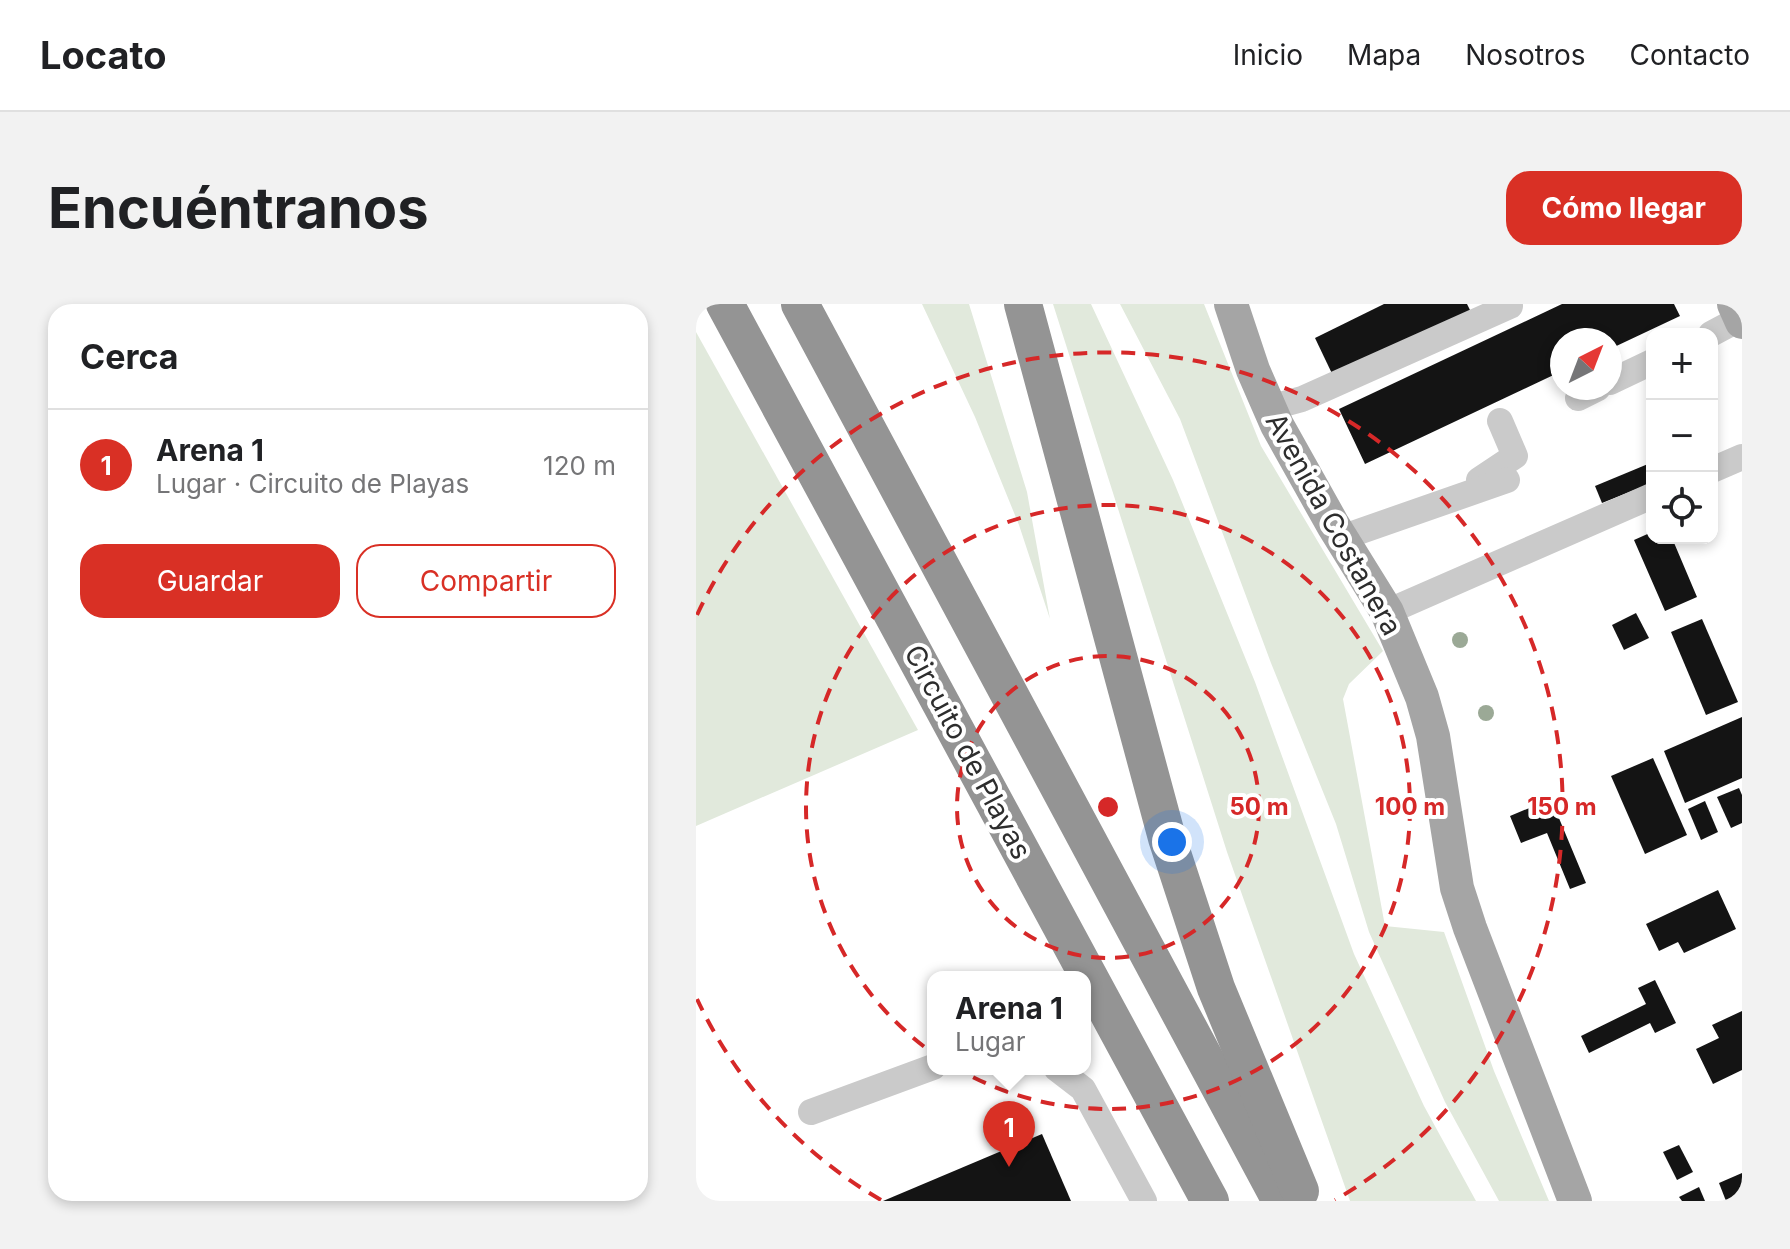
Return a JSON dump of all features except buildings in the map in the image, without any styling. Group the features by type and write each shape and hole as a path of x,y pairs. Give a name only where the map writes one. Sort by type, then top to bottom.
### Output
{"highway":[{"name":"Circuito de Playas","path":"725,304 1086,971"},
{"path":"1023,304 1167,838 1216,988 1304,1201"},
{"path":"803,308 1281,1201"},
{"name":"Circuito de Playas","path":"1091,981 1210,1201"}],"main road":[{"name":"Avenida Costanera","path":"1231,304 1269,408 1341,538 1387,612 1422,697 1433,736 1457,888 1575,1201"}],"street":[{"path":"1269,408 1302,399 1510,306"},
{"path":"1622,376 1646,365"},
{"path":"1471,493 1483,475 1515,456 1500,421"},
{"path":"1718,467 1742,457"},
{"path":"1341,538 1507,480"},
{"path":"1387,612 1646,499"},
{"path":"811,1112 927,1069"},
{"path":"1065,1075 1083,1089 1144,1201"}],"shaded area":[{"path":"922,304 969,304 1027,492 1050,619 1019,525 975,417"},
{"path":"1053,304 1091,304 1173,480 1255,682 1354,954 1424,1106 1476,1201 1350,1201 1227,852"},
{"path":"1120,304 1204,304 1261,446 1383,651 1349,684 1343,699 1385,926 1444,932 1494,1071 1549,1201 1499,1201 1445,1102 1369,932 1336,824 1271,663 1180,419"},
{"path":"696,332 918,730 696,826"}],"place":[{"name":"Arena 1","path":"1009,1167"}]}
